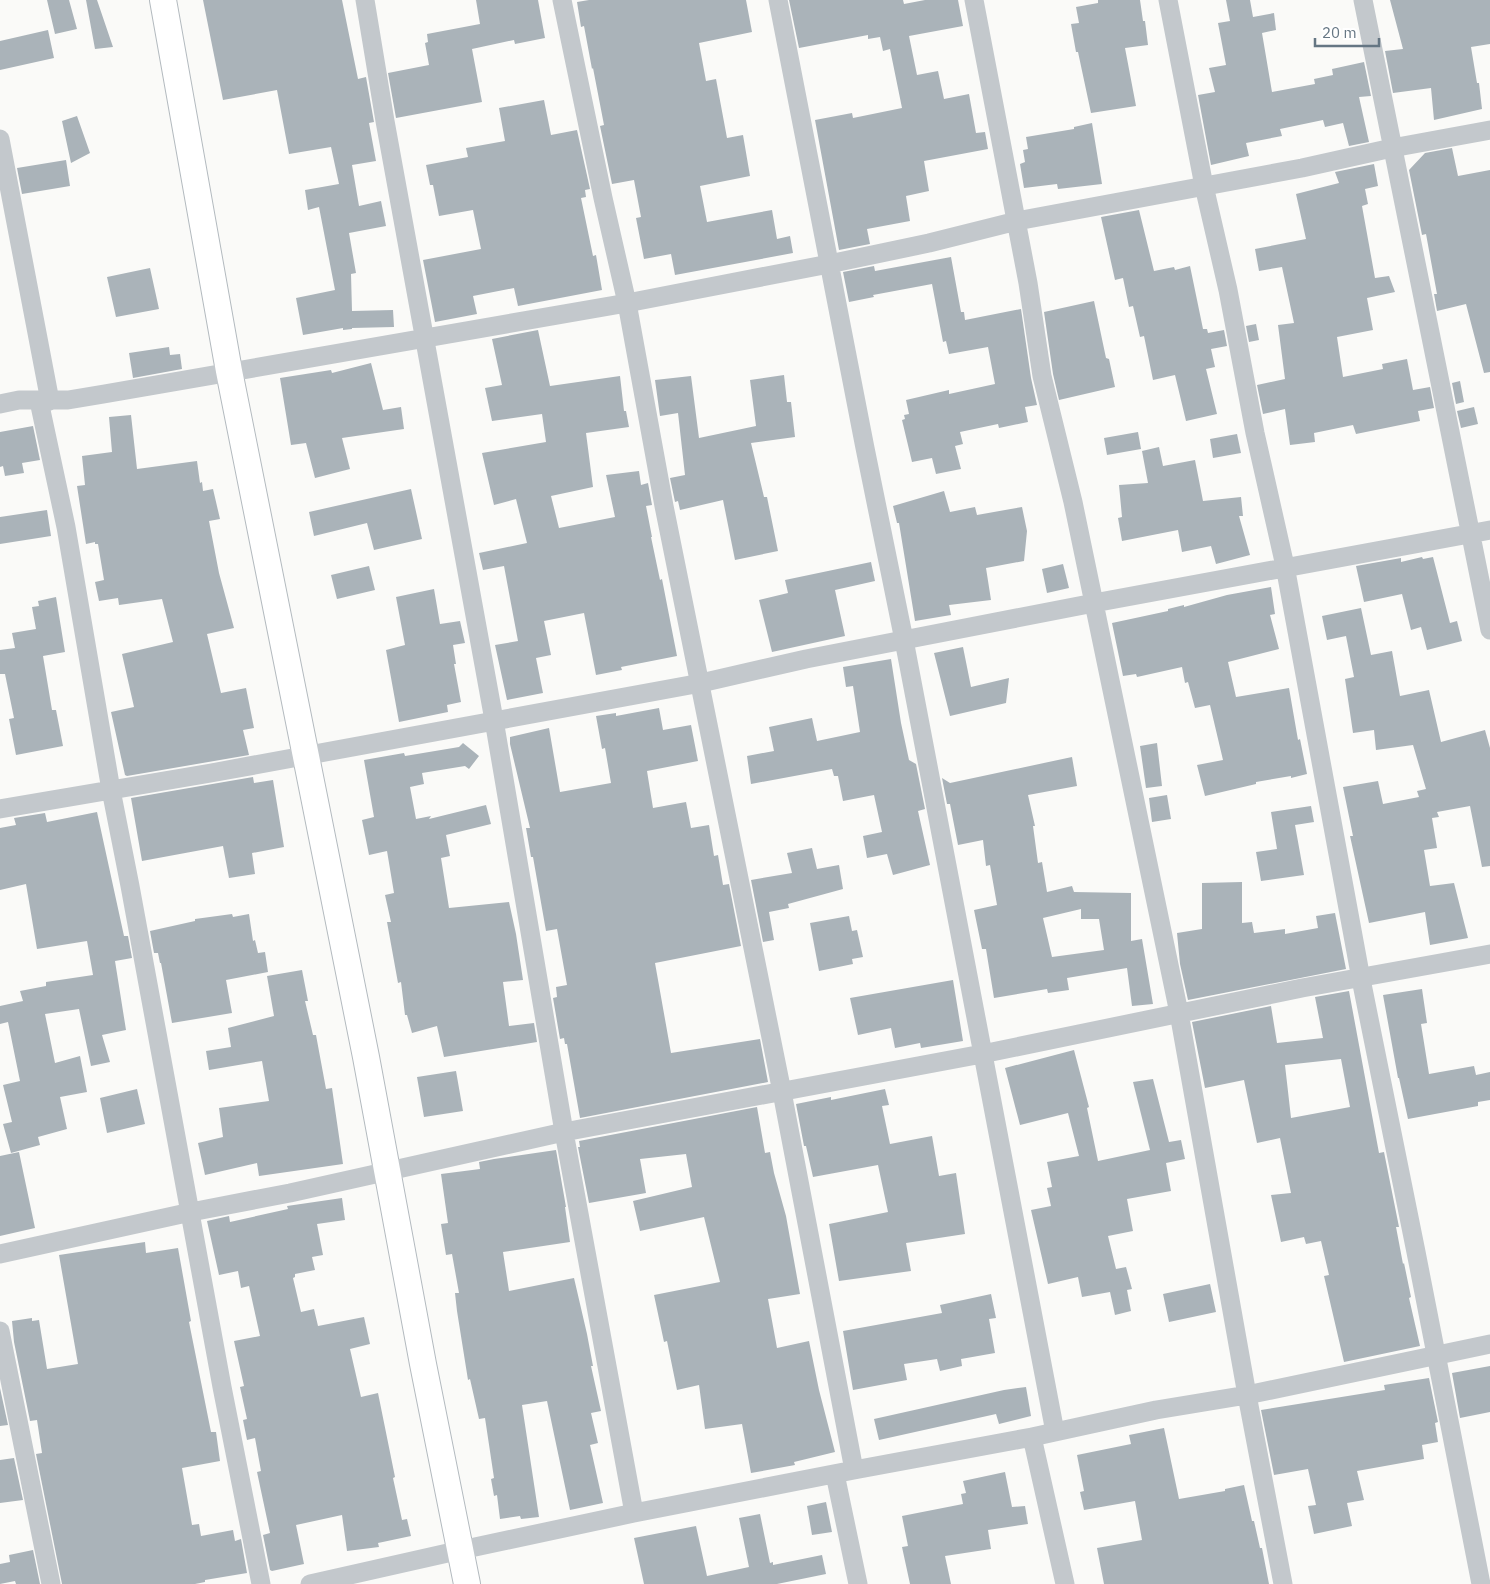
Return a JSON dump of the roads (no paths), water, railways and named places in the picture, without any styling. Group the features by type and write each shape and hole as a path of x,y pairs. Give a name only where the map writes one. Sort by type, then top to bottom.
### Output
{"street":[{"path":"163,0 229,372 467,1584"},
{"path":"364,0 494,720 564,1132 634,1513"},
{"path":"562,0 626,303 664,506 782,1092 854,1470"},
{"path":"778,0 828,264 904,640 1055,1432"},
{"path":"974,0 1017,221 1042,376 1094,603 1179,1013 1247,1395 1283,1584"},
{"path":"1168,0 1204,186 1228,290 1255,433 1285,566 1361,979 1481,1584"},
{"path":"1362,0 1490,630"},
{"path":"0,404 19,400 68,400 626,303 929,243 1017,221 1302,168 1392,148 1490,130"},
{"path":"0,139 111,790 260,1584"},
{"path":"0,809 701,683 904,640 1094,603 1285,566 1490,530"},
{"path":"0,1254 191,1212 290,1193 564,1132 982,1054 1302,988 1361,979 1490,954"},
{"path":"0,1331 51,1584"},
{"path":"310,1584 634,1513 1032,1437 1156,1410 1247,1395 1490,1344"},
{"path":"1032,1437 1065,1584"},
{"path":"835,1474 858,1584"}]}
